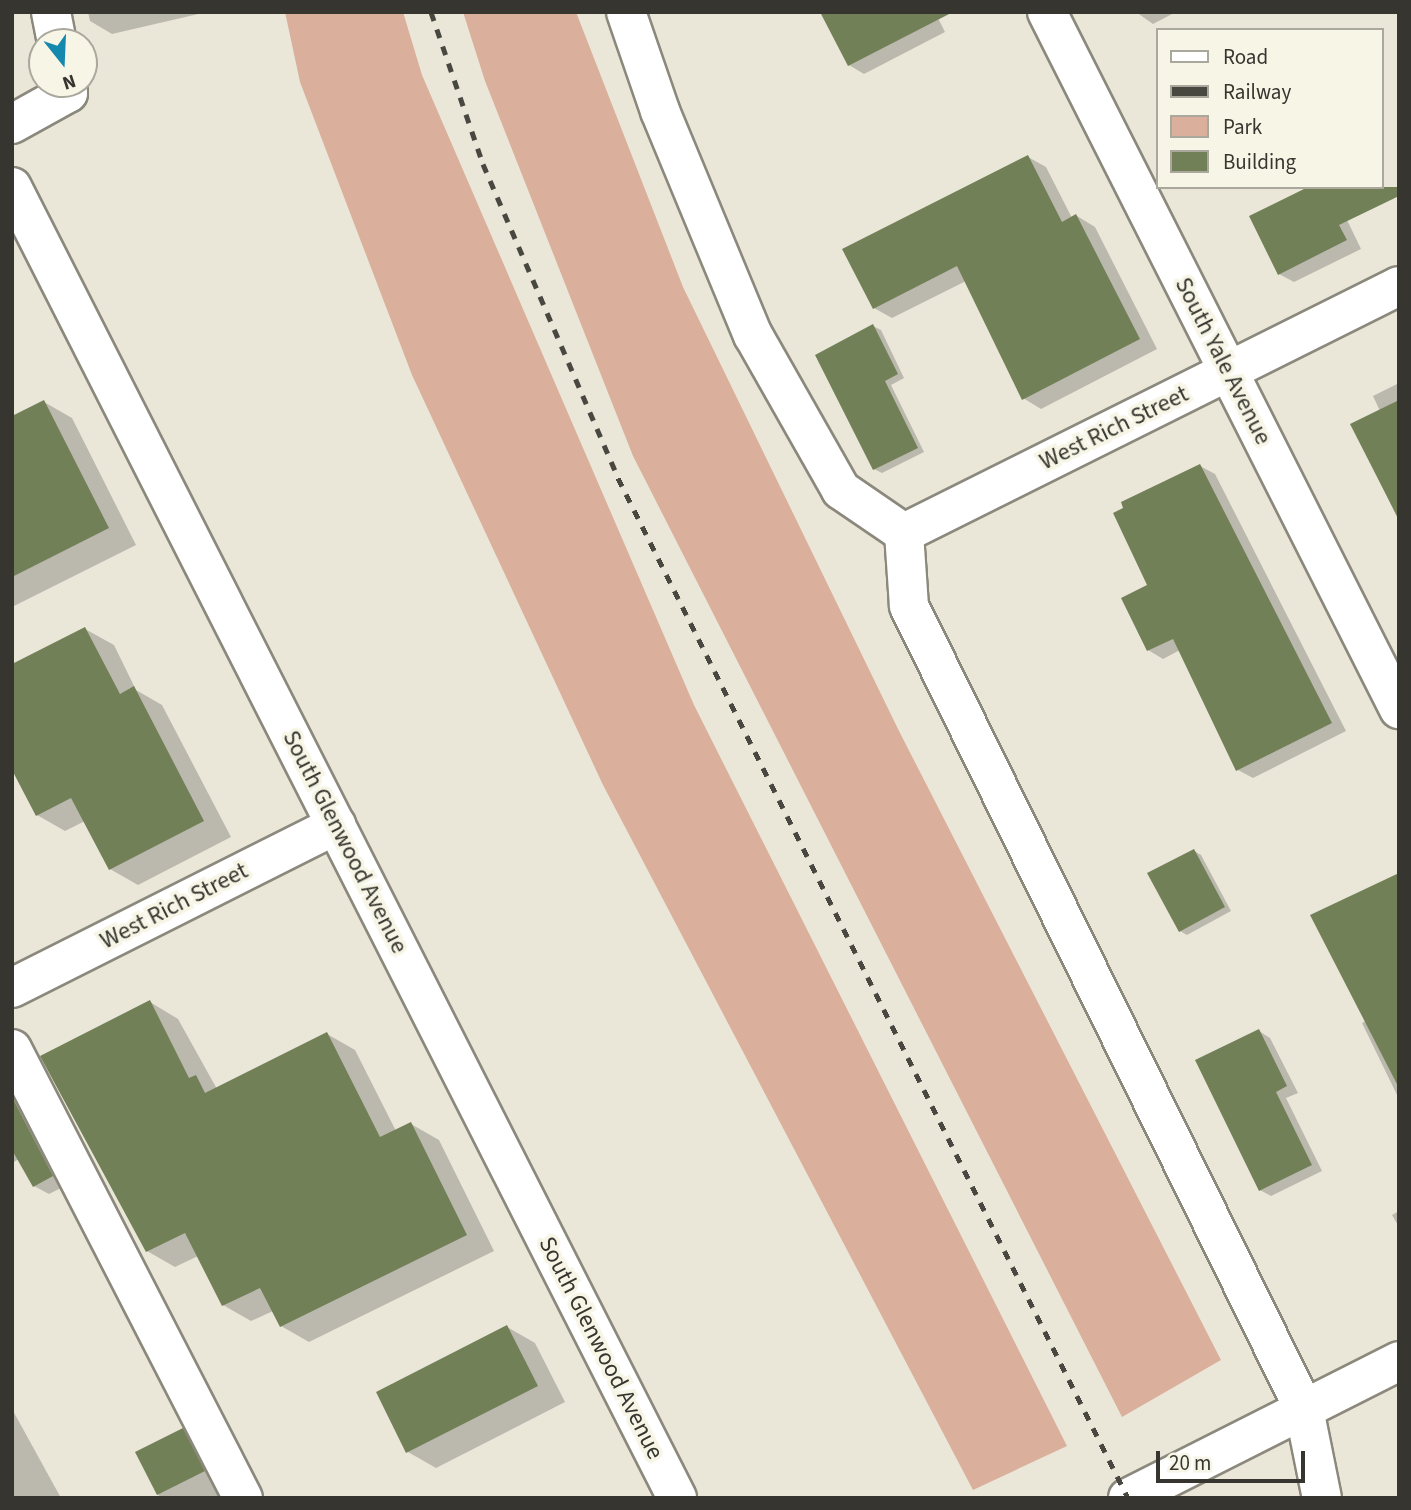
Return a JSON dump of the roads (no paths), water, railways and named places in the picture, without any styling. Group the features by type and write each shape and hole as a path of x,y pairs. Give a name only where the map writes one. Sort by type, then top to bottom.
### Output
{"street":[{"path":"626,12 660,111 753,335 841,490 904,533 909,606 1304,1409 1322,1498"},
{"name":"South Yale Avenue","path":"1047,12 1399,709"},
{"path":"12,124 59,98"},
{"name":"South Glenwood Avenue","path":"12,187 677,1498"},
{"name":"West Rich Street","path":"904,533 1399,286"},
{"name":"West Rich Street","path":"12,988 336,825"},
{"path":"12,1049 243,1498"},
{"path":"1128,1498 1399,1361"}],"railway":[{"path":"431,12 483,164 618,478 1128,1498"}]}
